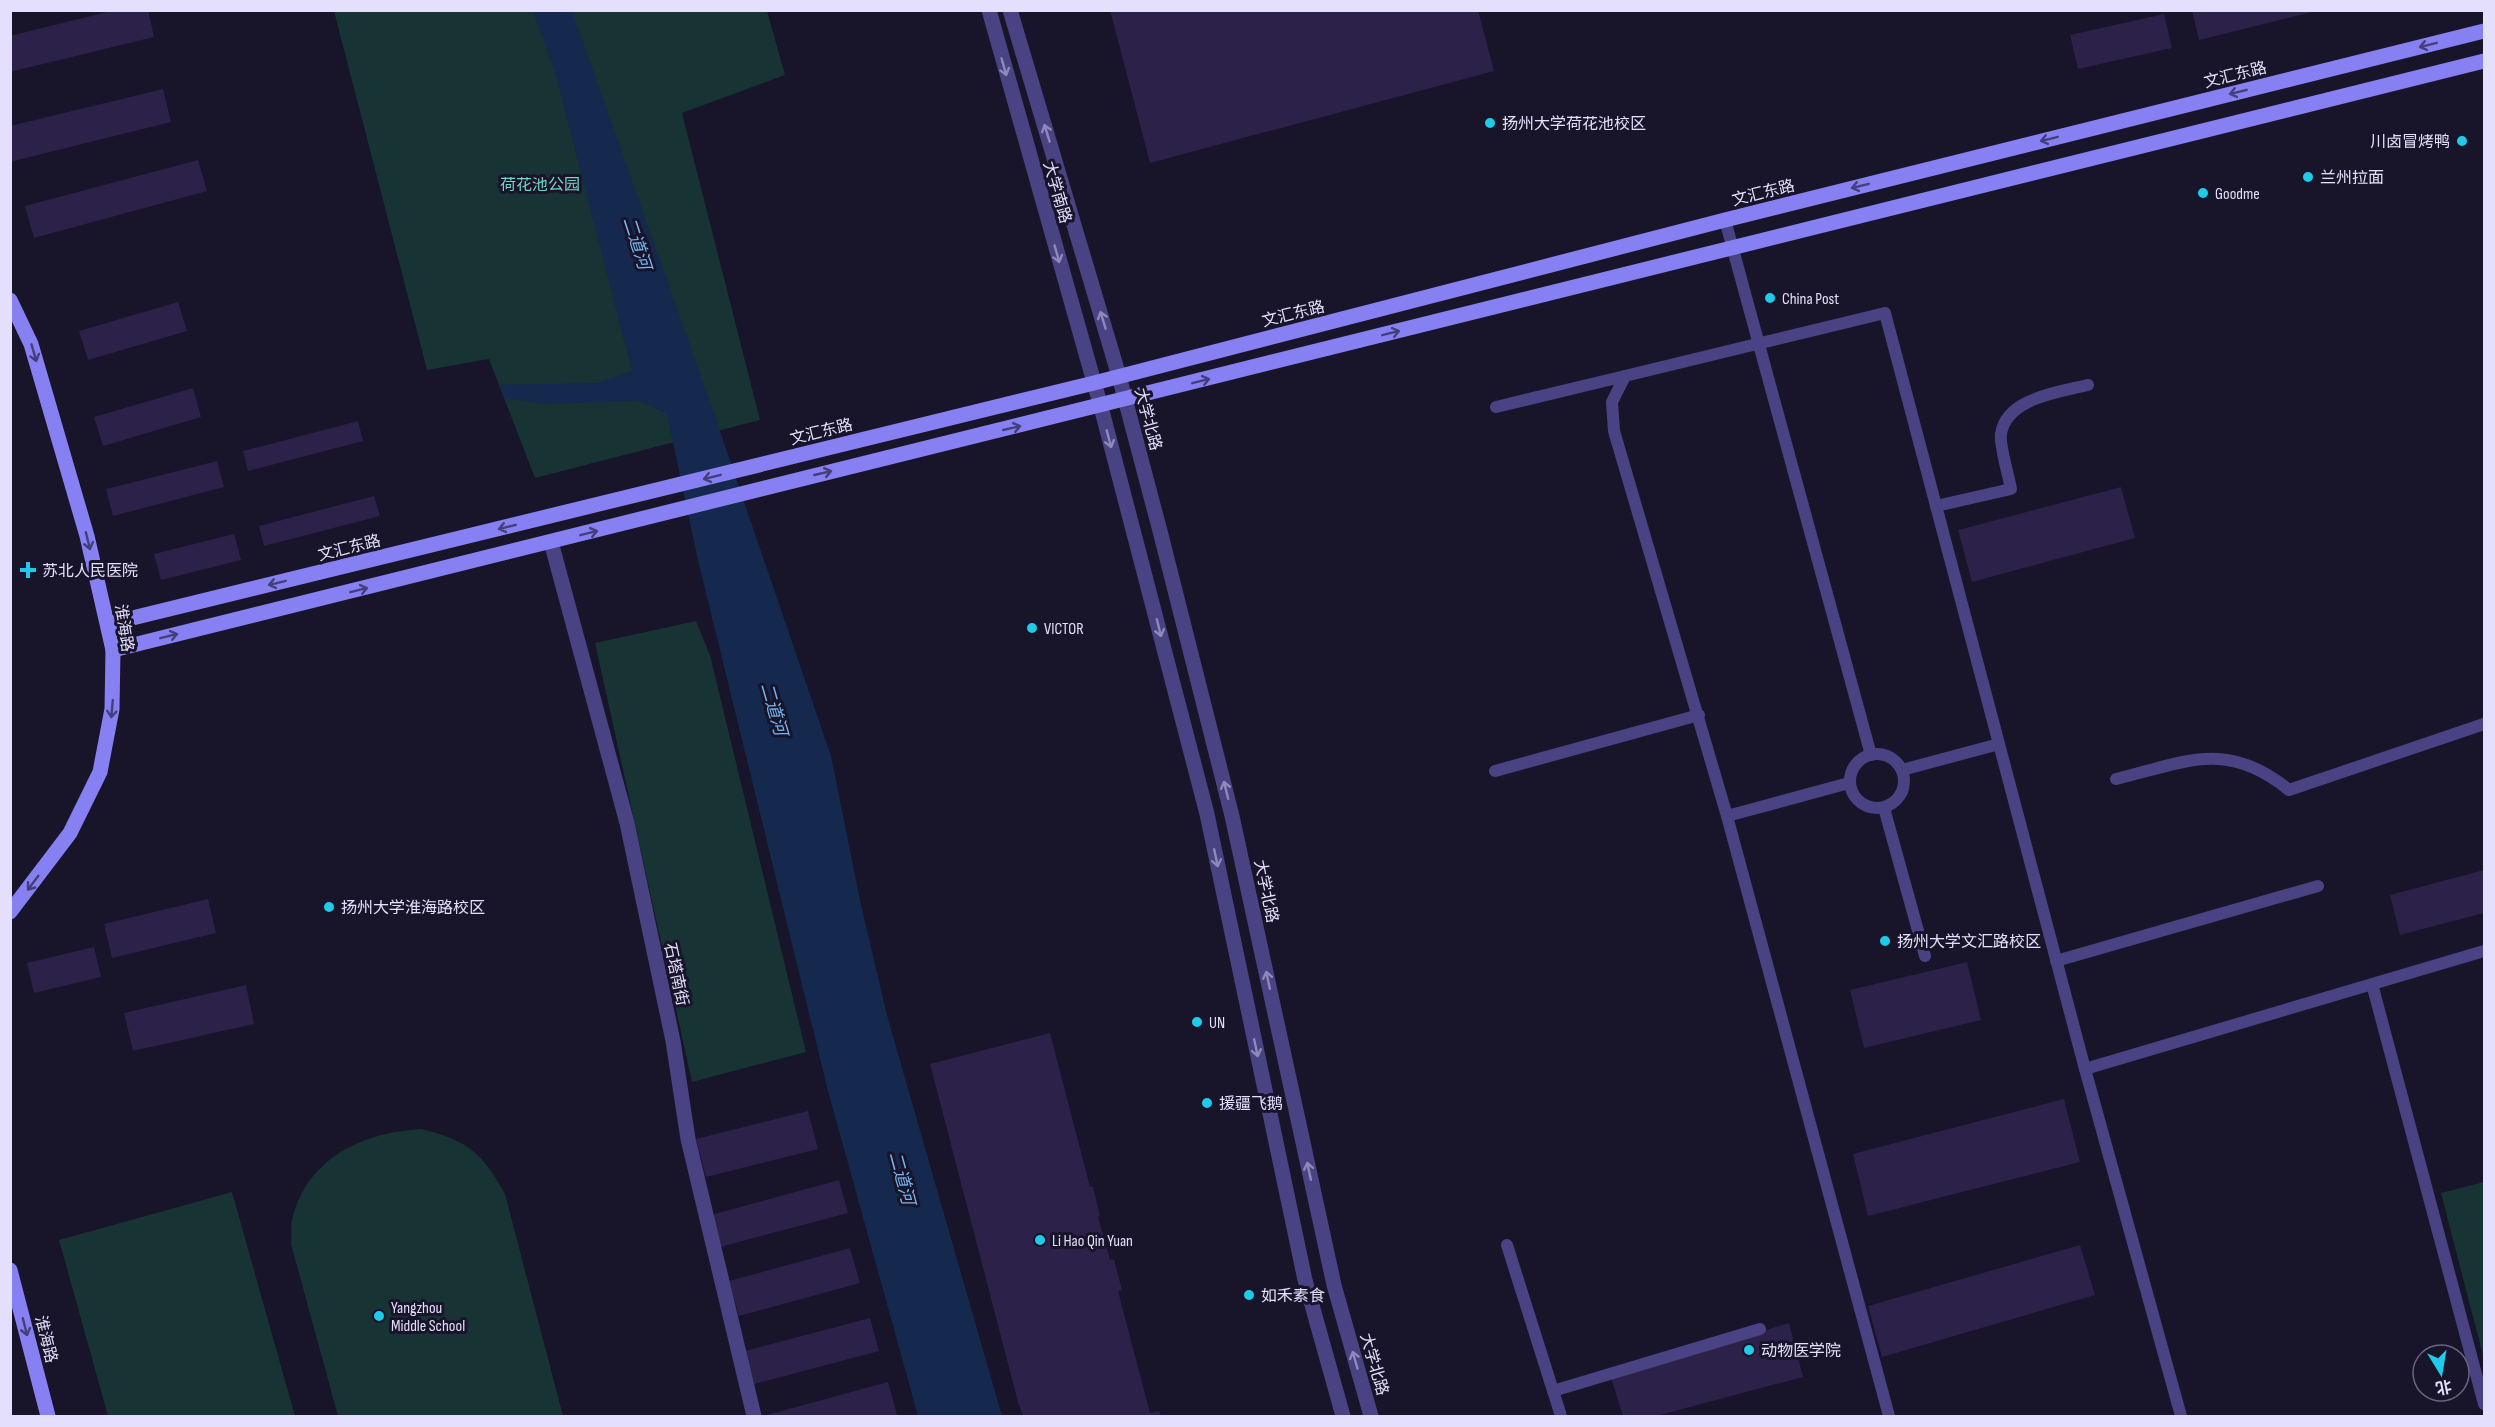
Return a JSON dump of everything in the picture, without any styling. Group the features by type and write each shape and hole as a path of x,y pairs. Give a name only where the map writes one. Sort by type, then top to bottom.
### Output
{"main road":[{"name":"文汇东路","path":"108,624 1094,383 1725,220 2484,31"},
{"path":"112,650 675,512 766,487 1101,407 1732,246 2484,61"},
{"name":"淮海路","path":"10,300 32,344 87,536 112,650 112,709 100,772 70,833 10,912"},
{"name":"淮海路","path":"10,1270 48,1416"}],"street":[{"name":"大学南路","path":"989,10 1094,383"},
{"name":"大学南路","path":"1010,10 1119,376"},
{"name":"大学北路","path":"1119,376 1232,816 1334,1285 1371,1416"},
{"path":"1094,383 1207,814 1305,1280 1343,1416"},
{"name":"石塔南街","path":"551,542 627,823 673,1041 688,1139 754,1416"}],"lane":[{"path":"1725,220 1871,755"},
{"path":"1496,407 1884,313 2085,1069 2181,1416"},
{"path":"1625,376 1612,402 1614,431 1699,715 1889,1416"},
{"path":"1936,506 2012,489 2000,435 2010,414 2031,400 2088,385"},
{"path":"1496,771 1699,715"},
{"path":"2115,779 2208,757 2246,763 2269,774 2289,790 2484,724"},
{"path":"1902,770 1998,744"},
{"path":"1871,755 1888,757 1902,770 1903,788 1893,804 1884,808 1874,808 1858,801 1849,783 1854,766 1861,759 1871,755"},
{"path":"1727,816 1849,783"},
{"path":"1884,808 1925,956"},
{"path":"2056,961 2318,886"},
{"path":"2085,1069 2484,951"},
{"path":"2372,984 2484,1404"},
{"path":"1507,1245 1561,1416"},
{"path":"1553,1391 1760,1329"}],"green space":[{"name":"荷花池公园","path":"334,11 767,11 785,75 682,113 760,420 535,478 489,359 427,370"},
{"path":"696,621 710,655 806,1052 692,1082 595,643"},
{"path":"421,1129 450,1138 472,1150 489,1168 505,1194 563,1416 338,1416 291,1244 293,1216 301,1195 312,1178 326,1163 342,1152 359,1142 379,1136"},
{"path":"2484,1182 2484,1359 2441,1193"},
{"path":"232,1192 295,1416 108,1416 59,1240"}],"water":[{"name":"二道河","path":"533,11 572,11 712,408 831,756 861,905 888,1019 1002,1416 918,1416 828,1091 697,556 667,414 640,401 545,404 504,398 499,385 598,383 632,371 555,72"}],"building":[{"path":"115,10 148,10 154,37 10,72 10,36"},
{"path":"1110,10 1478,10 1494,71 1150,163"},
{"path":"2192,10 2316,10 2316,11 2199,40"},
{"path":"2164,14 2172,48 2078,69 2070,35"},
{"path":"163,89 171,122 10,162 10,126"},
{"path":"198,160 207,191 34,238 25,206"},
{"path":"178,302 187,331 88,360 79,331"},
{"path":"193,388 201,417 103,446 94,417"},
{"path":"358,421 363,441 248,471 243,451"},
{"path":"217,461 224,487 113,516 106,489"},
{"path":"2121,487 2135,538 1972,582 1958,530"},
{"path":"374,496 380,516 264,546 259,526"},
{"path":"234,534 241,560 161,580 154,554"},
{"path":"2484,870 2484,913 2400,935 2390,895"},
{"path":"208,899 216,933 112,958 104,924"},
{"path":"94,947 101,977 34,993 27,963"},
{"path":"1967,962 1981,1020 1864,1048 1850,990"},
{"path":"246,985 254,1024 133,1051 124,1013"},
{"name":"Li Hao Qin Yuan","path":"1050,1033 1090,1187 1093,1187 1100,1216 1098,1217 1110,1260 1114,1259 1122,1290 1118,1291 1150,1413 1159,1411 1161,1416 1023,1416 1018,1402 930,1064"},
{"path":"2064,1099 2080,1162 1868,1216 1853,1154"},
{"path":"808,1111 818,1149 706,1177 696,1139"},
{"path":"839,1180 848,1213 720,1247 711,1215"},
{"path":"2080,1245 2095,1295 1882,1357 1868,1306"},
{"path":"850,1248 860,1283 739,1316 729,1281"},
{"path":"870,1318 879,1351 754,1384 745,1351"},
{"name":"动物医学院","path":"1789,1323 1803,1377 1656,1416 1623,1416 1611,1378"},
{"path":"888,1382 897,1415 763,1416"}],"place":[{"name":"扬州大学荷花池校区","path":"1490,123"},
{"name":"川卤冒烤鸭","path":"2462,141"},
{"name":"兰州拉面","path":"2308,177"},
{"name":"Goodme","path":"2203,193"},
{"name":"China Post","path":"1770,298"},
{"name":"苏北人民医院","path":"28,570"},
{"name":"VICTOR","path":"1032,628"},
{"name":"扬州大学淮海路校区","path":"329,907"},
{"name":"扬州大学文汇路校区","path":"1885,941"},
{"name":"UN","path":"1197,1022"},
{"name":"援疆飞鹅","path":"1207,1103"},
{"name":"Li Hao Qin Yuan","path":"1040,1240"},
{"name":"如禾素食","path":"1249,1295"},
{"name":"Yangzhou Middle School","path":"379,1316"},
{"name":"动物医学院","path":"1749,1350"}]}
